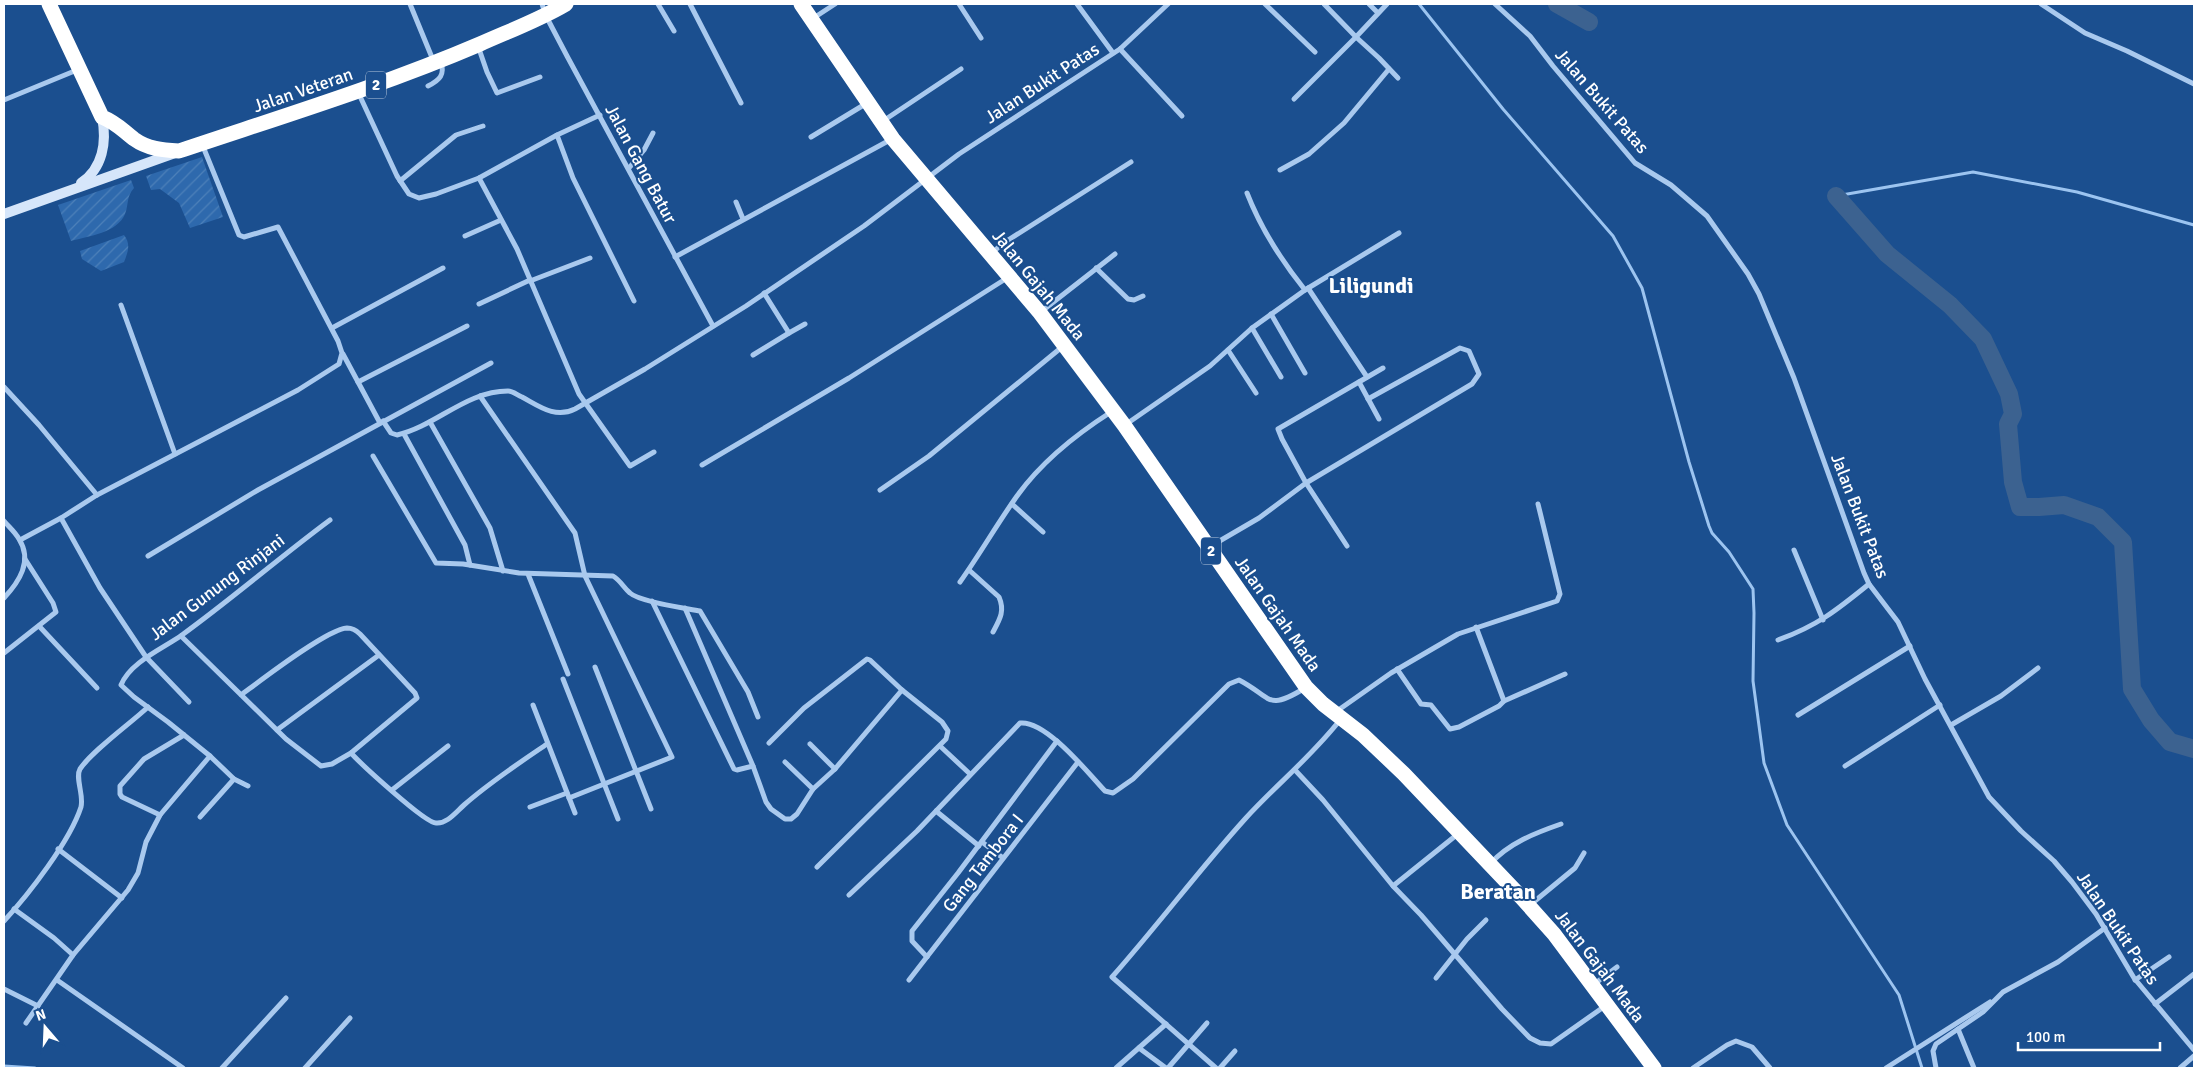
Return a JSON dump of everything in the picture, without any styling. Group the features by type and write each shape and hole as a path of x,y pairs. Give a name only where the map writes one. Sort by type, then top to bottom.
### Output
{"highway":[{"path":"49,4 102,117"},
{"name":"Jalan Veteran","path":"179,151 358,92 437,62 477,45 544,10 566,4"},
{"name":"Jalan Gajah Mada","path":"801,4 893,139 1040,313 1113,410 1306,687 1404,774 1529,906 1554,934 1654,1068"},
{"name":"2","path":"102,117 116,122 135,140 148,147 158,150 179,151"}],"main road":[{"path":"72,189 92,174 99,163 104,130 102,117"},
{"name":"Jalan Veteran","path":"4,214 179,151"}],"street":[{"path":"410,4 437,62 443,69 442,76 437,82 428,86"},
{"path":"658,4 674,31"},
{"path":"690,4 741,103"},
{"path":"812,19 835,4"},
{"path":"960,4 981,38"},
{"path":"1077,4 1113,53"},
{"name":"Jalan Bukit Patas","path":"927,179 1004,123 1120,49 1168,4"},
{"path":"1265,4 1315,52"},
{"path":"1324,4 1398,78"},
{"path":"1369,4 1378,13"},
{"path":"1294,99 1387,4"},
{"name":"Jalan Bukit Patas","path":"1495,4 1530,36 1553,66 1636,163 1671,184 1707,216 1748,274 1759,294 1794,378 1869,584 1891,610 1989,797 2054,862 2086,900 2105,928 2135,980 2194,1050"},
{"path":"2041,4 2086,33 2118,46 2194,84"},
{"name":"Jalan Gang Batur","path":"544,10 713,326"},
{"path":"477,45 497,93 540,77"},
{"path":"1120,49 1182,116"},
{"path":"4,100 80,69"},
{"path":"881,122 961,69"},
{"path":"1280,170 1309,154 1344,123 1389,69"},
{"path":"358,92 384,152 400,181 409,194 425,198 479,178 557,135 600,115"},
{"path":"811,137 868,102"},
{"path":"400,181 456,136 482,126"},
{"path":"629,168 644,150 653,133"},
{"path":"557,135 573,178 634,301"},
{"path":"676,257 893,139"},
{"path":"202,143 237,233 244,237 278,226 332,328 342,354 382,422 391,433 397,436 430,422 480,396 509,391 554,413 564,414 585,404 645,369 764,293 864,226 927,179"},
{"path":"991,254 1002,244 1131,162"},
{"path":"479,178 530,280 585,404 630,466 654,452"},
{"path":"1247,193 1278,256 1306,289 1367,378"},
{"path":"736,202 743,219"},
{"path":"465,236 501,220"},
{"path":"1124,425 1202,371 1252,328 1306,289 1399,233"},
{"path":"1040,313 1115,254"},
{"path":"479,304 530,280 590,258"},
{"path":"332,328 443,268"},
{"path":"1096,268 1128,299 1134,300 1143,296"},
{"path":"702,465 850,378 1009,276"},
{"path":"764,293 789,334"},
{"path":"121,305 175,454"},
{"path":"1271,314 1305,373"},
{"path":"753,355 805,324"},
{"path":"358,382 466,326"},
{"path":"1252,328 1281,377"},
{"path":"880,490 929,456 1064,345"},
{"path":"1208,548 1260,518 1306,483 1465,389 1478,379 1479,374 1469,351 1460,348 1368,399"},
{"path":"1228,350 1256,393"},
{"path":"20,540 61,518 97,495 298,390 336,366 341,360 342,354"},
{"path":"148,556 221,511 491,362"},
{"path":"1347,546 1306,483 1278,429 1383,368"},
{"path":"1360,382 1379,420"},
{"path":"5,390 39,425 97,495"},
{"path":"480,396 575,533 585,576 672,757 604,784 530,807"},
{"path":"960,582 1027,484 1056,453 1082,430 1113,410"},
{"path":"430,422 490,528 503,571"},
{"path":"404,434 465,545 470,565"},
{"path":"372,456 434,562 470,565 528,574 613,576 622,581 630,594 700,611 748,692 758,717"},
{"path":"1012,504 1043,532"},
{"path":"1234,1051 1218,1068 1112,976 1162,920 1179,895 1213,855 1266,797 1323,741 1338,715 1397,670 1458,634 1553,603 1560,598 1538,504"},
{"path":"61,518 100,588 146,657 125,677 121,685 184,734 234,779 248,786"},
{"name":"Jalan Gunung Rinjani","path":"189,702 146,657 181,636 330,520"},
{"path":"4,521 20,540 25,559 56,608 54,616 4,653"},
{"path":"1794,550 1823,620"},
{"path":"4,598 20,580 25,559"},
{"path":"968,570 999,597 1002,614 993,632"},
{"path":"528,574 568,674"},
{"path":"1778,640 1798,633 1823,620 1869,584"},
{"path":"652,600 734,769 738,770 753,766"},
{"path":"685,608 753,766 766,802 771,809 785,819 791,819 797,814 814,789 835,769 902,690"},
{"path":"39,626 97,688"},
{"path":"1476,627 1504,701"},
{"path":"181,636 241,695 277,730 300,751 321,766 332,764 351,753 417,698 415,693 352,628 341,629 300,653 241,695"},
{"path":"1798,714 1910,646"},
{"path":"277,730 379,655"},
{"path":"769,743 804,708 867,659 946,726 948,735 940,746 817,867"},
{"path":"595,667 651,809"},
{"path":"1951,725 2001,696 2038,668"},
{"path":"1397,670 1421,704 1431,705 1450,729 1459,727 1499,706 1504,701 1565,674"},
{"path":"563,679 618,819"},
{"path":"849,895 936,811 1020,723 1025,722 1036,726 1056,741 1105,791 1111,794 1116,793 1133,779 1229,684 1239,680 1265,698 1275,702 1284,700 1306,687"},
{"path":"534,705 575,813"},
{"path":"1845,766 1940,705"},
{"path":"4,921 58,849 81,807 83,795 79,778 80,770 94,754 148,707"},
{"path":"160,815 122,797 120,786 144,758 184,734"},
{"path":"927,956 912,941 912,931 980,844 1056,741"},
{"path":"351,753 366,769 429,822 439,823 454,814 497,778 548,744"},
{"path":"810,744 835,769"},
{"path":"392,790 448,746"},
{"path":"940,746 970,774"},
{"path":"26,1023 73,955 122,898 138,873 146,842 160,815 210,756"},
{"path":"784,762 814,789"},
{"name":"Gang Tambora I","path":"909,980 1078,762"},
{"path":"1295,770 1346,827 1393,886 1530,1038 1546,1045 1556,1042 1607,1004"},
{"path":"200,817 234,779"},
{"path":"936,811 980,844 1003,858"},
{"path":"1490,864 1510,846 1538,832 1561,824"},
{"path":"1393,886 1460,832"},
{"path":"58,849 122,898"},
{"path":"1529,906 1575,868 1580,863 1584,853"},
{"path":"14,909 54,938 73,955"},
{"path":"1436,978 1467,939 1486,920"},
{"path":"1936,1068 1934,1046 1979,1016 2002,992 2058,962 2105,928"},
{"path":"2135,980 2169,957"},
{"path":"1593,985 1617,968"},
{"path":"2155,1004 2194,974"},
{"path":"57,980 183,1068"},
{"path":"4,989 38,1006"},
{"path":"222,1068 286,998"},
{"path":"1886,1068 1993,1001"},
{"path":"305,1068 350,1018"},
{"path":"1139,1048 1167,1068 1207,1023"},
{"path":"1118,1068 1166,1024"},
{"path":"1958,1029 1974,1068"},
{"path":"1693,1068 1736,1041 1752,1047 1770,1068"},
{"path":"2180,1068 2194,1056"}],"shaded area":[{"path":"202,157 223,217 190,228 179,203 160,189 151,190 146,176"},
{"path":"131,180 134,188 130,194 125,214 116,226 102,233 71,241 58,205"},
{"path":"124,235 128,251 124,262 101,271 82,259 80,251"}],"waterway":[{"path":"1419,4 1503,109 1613,236 1642,288 1689,462 1709,526 1712,533 1729,552 1753,589 1753,681 1764,763 1787,825 1899,995 1922,1068"},
{"path":"1557,4 1589,22"},
{"path":"1836,196 1973,172 2077,192 2194,225"},
{"path":"1836,196 1887,254 1950,305 1983,339 2009,394 2013,414 2008,424 2013,482 2020,507 2064,505 2098,517 2123,542 2132,689 2151,720 2170,742 2194,749"},
{"path":"4,1066 35,1068"}],"district":[{"name":"Liligundi","path":"1371,285"},
{"name":"Beratan","path":"1498,891"}]}
